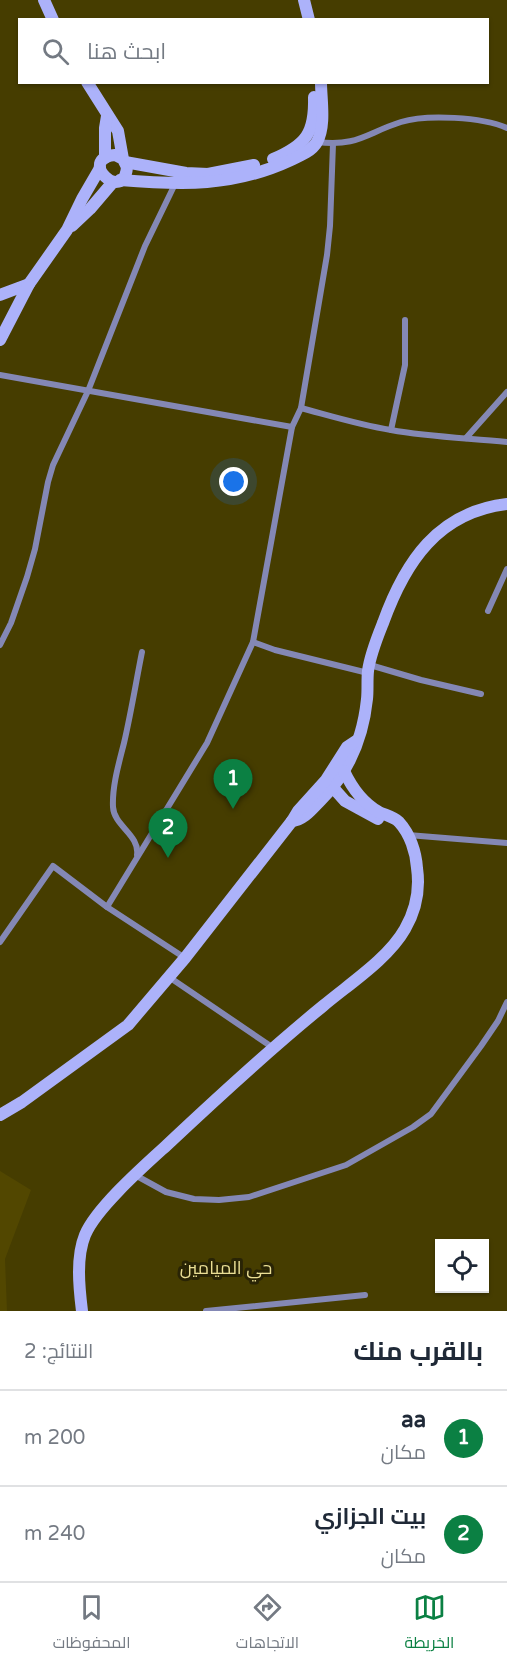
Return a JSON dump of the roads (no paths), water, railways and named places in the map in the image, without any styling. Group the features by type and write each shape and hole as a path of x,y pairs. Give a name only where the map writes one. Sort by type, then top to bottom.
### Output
{"street":[{"path":"44,0 52,18"},
{"path":"304,0 308,18"},
{"path":"67,230 126,172 118,131 88,84"},
{"path":"107,116 102,175 106,180 201,184 265,163 285,154 304,140 312,124 313,84"},
{"path":"0,340 29,284 67,230 103,163 115,155 124,161 186,173 229,175 283,164 301,156 317,142 322,116 321,84"},
{"path":"317,142 348,143 404,121 424,118 471,119 499,124 507,128"},
{"path":"107,906 207,743 253,642 292,427 301,408 327,255 333,144"},
{"path":"0,645 27,577 53,465 88,391 145,246 175,184"},
{"path":"0,295 29,284"},
{"path":"390,430 405,365 405,320"},
{"path":"0,375 292,427"},
{"path":"466,438 507,392"},
{"path":"301,408 390,430 507,442"},
{"path":"0,1115 22,1102 128,1025 185,958 298,811 344,771 355,754 356,741 365,711 369,669 375,643 394,593 410,564 445,527 459,518 482,508 507,504"},
{"path":"488,611 507,569"},
{"path":"253,642 275,650 481,694"},
{"path":"136,859 138,849 135,842 117,819 113,808 120,759 142,652"},
{"path":"329,784 347,747 356,741"},
{"path":"82,1311 81,1254 84,1237 93,1221 135,1175 272,1047 369,968 404,931 416,902 418,885 415,854 396,819 370,806 359,796 344,771"},
{"path":"329,784 352,806 391,826 404,830 507,843"},
{"path":"0,942 53,866 107,906 185,958"},
{"path":"169,977 272,1047"},
{"path":"135,1175 166,1192 219,1200 249,1197 346,1165 413,1127 431,1114 498,1021 507,1002"},
{"path":"206,1311 365,1295"}],"place":[{"name":"aa","path":"233,809"},
{"name":"بيت الجزازي","path":"168,858"}],"district":[{"name":"حي الميامين","path":"226,1268"}]}
